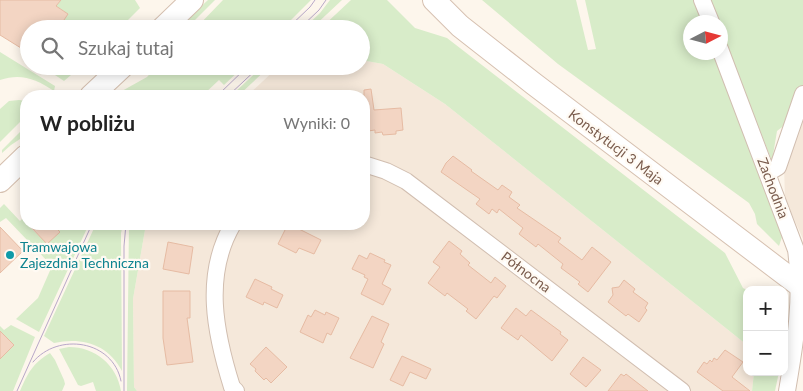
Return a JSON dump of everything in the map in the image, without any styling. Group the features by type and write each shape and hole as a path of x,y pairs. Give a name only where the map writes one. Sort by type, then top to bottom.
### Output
{"street":[{"path":"171,20 192,0"},
{"name":"Konstytucji 3 Maja","path":"434,0 460,26 534,84 801,286"},
{"path":"702,0 707,15"},
{"name":"Zachodnia","path":"724,60 796,250 801,286 794,351 787,391"},
{"path":"97,90 113,75"},
{"path":"768,173 778,167 803,94"},
{"path":"0,181 20,162"},
{"name":"Północna","path":"370,166 386,170 406,181 682,391"},
{"path":"230,230 220,254 214,308 220,350 232,387 236,391"}],"shaded area":[{"path":"370,62 383,64 445,104 743,342 743,376 754,376 752,391 137,391 134,387 133,299 145,230 370,230 370,90 253,90 269,75 370,75"},
{"path":"803,111 803,239 785,199 784,165"}],"green space":[{"path":"61,0 135,0 140,8 128,20 64,20 68,14 56,6"},
{"path":"208,0 215,0 195,20 189,20"},
{"path":"223,0 311,0 291,20 204,20"},
{"path":"330,0 342,0 321,20 313,20"},
{"path":"351,0 387,0 415,28 447,38 725,253 743,288 743,342 445,104 383,64 370,62 370,20 330,20"},
{"path":"482,0 576,0 588,50 596,49 585,0 694,0 699,15 683,15 683,60 717,60 782,237 779,246 757,224 755,214 749,203 558,64"},
{"path":"708,0 803,0 803,111 777,131 772,161 728,51 728,15 714,15"},
{"path":"0,52 20,64 20,75 37,75 55,86 54,90 52,90 35,80 22,77 0,80"},
{"path":"55,75 71,75 64,81"},
{"path":"149,75 235,75 224,85 219,80 208,90 124,90"},
{"path":"253,75 260,75 244,90 237,90"},
{"path":"20,100 20,122 0,142 0,109 9,101"},
{"path":"20,132 20,139 2,153 2,150"},
{"path":"4,204 20,221 20,230 33,230 47,244 60,232 58,230 86,230 39,332 16,319 38,298 52,266 6,218 0,222 0,208"},
{"path":"93,230 122,230 122,371 109,354 102,349 84,342 64,341 54,343 44,336"},
{"path":"129,230 145,230 133,299 134,387 137,391 127,391"},
{"path":"11,325 35,337 13,391 0,391 0,359 14,345 0,331 0,326 4,330"},
{"path":"69,347 88,350 103,359 115,373 121,391 96,391 93,382 81,386 78,385 59,349"},
{"path":"50,353 64,380 65,384 62,391 20,391 31,369"},
{"path":"754,376 778,376 775,391 752,391"}],"building":[{"path":"0,0 61,0 56,6 68,14 64,20 20,20 20,47 0,35"},
{"path":"371,89 374,110 401,108 403,130 396,131 396,134 383,135 382,132 375,133 375,130 370,131 370,90 364,90"},
{"path":"453,156 498,190 502,185 512,192 509,197 520,205 517,208 561,238 558,242 582,260 592,247 611,262 588,292 578,284 580,282 561,268 563,264 538,244 536,247 519,234 523,228 499,209 497,213 492,209 489,214 476,204 480,199 441,172"},
{"name":"Tramwajowa Zajezdnia Techniczna","path":"0,227 23,251 0,273"},
{"path":"34,230 58,230 60,232 47,244"},
{"path":"285,230 301,230 321,240 314,254 299,248 296,253 278,244"},
{"path":"449,241 462,251 460,254 470,263 468,265 491,283 495,277 506,286 497,298 494,296 476,319 466,311 468,309 447,293 445,296 428,283 440,267 433,262"},
{"path":"168,242 193,247 189,274 163,269"},
{"path":"370,253 391,265 382,284 391,289 383,305 361,294 368,279 364,277 365,275 352,269 359,255 367,259"},
{"path":"255,279 283,295 277,308 264,302 263,305 246,297"},
{"path":"624,280 635,289 633,292 648,303 645,308 647,310 639,322 628,314 626,316 608,302 613,295 612,288 619,287"},
{"path":"163,291 190,291 190,318 187,318 193,362 167,365 163,338"},
{"path":"516,308 526,316 531,310 561,332 560,334 568,340 552,361 521,335 518,340 501,328"},
{"path":"315,310 325,315 326,312 339,318 331,335 327,333 323,343 300,332 308,315 311,317"},
{"path":"372,316 389,324 381,342 384,344 373,368 350,358"},
{"path":"0,331 14,345 0,359"},
{"path":"266,347 287,367 271,383 266,378 264,380 250,364"},
{"path":"725,350 743,362 732,377 750,391 723,391 697,372 704,362 707,364 710,360 712,362 714,358 717,360"},
{"path":"402,356 431,369 426,379 410,372 403,386 390,380"},
{"path":"583,357 601,370 586,387 570,374"},
{"path":"621,374 624,376 626,374 648,391 608,391"}],"tram line":[{"path":"296,20 315,0"},
{"path":"308,20 326,0"},
{"path":"223,90 239,75"},
{"path":"234,90 250,75"},
{"path":"17,391 89,230"},
{"path":"124,391 125,230"},
{"path":"33,362 44,353 56,347 70,344 83,345 96,349 107,357 116,367 121,381"}],"place":[{"name":"Tramwajowa Zajezdnia Techniczna","path":"10,255"}]}
